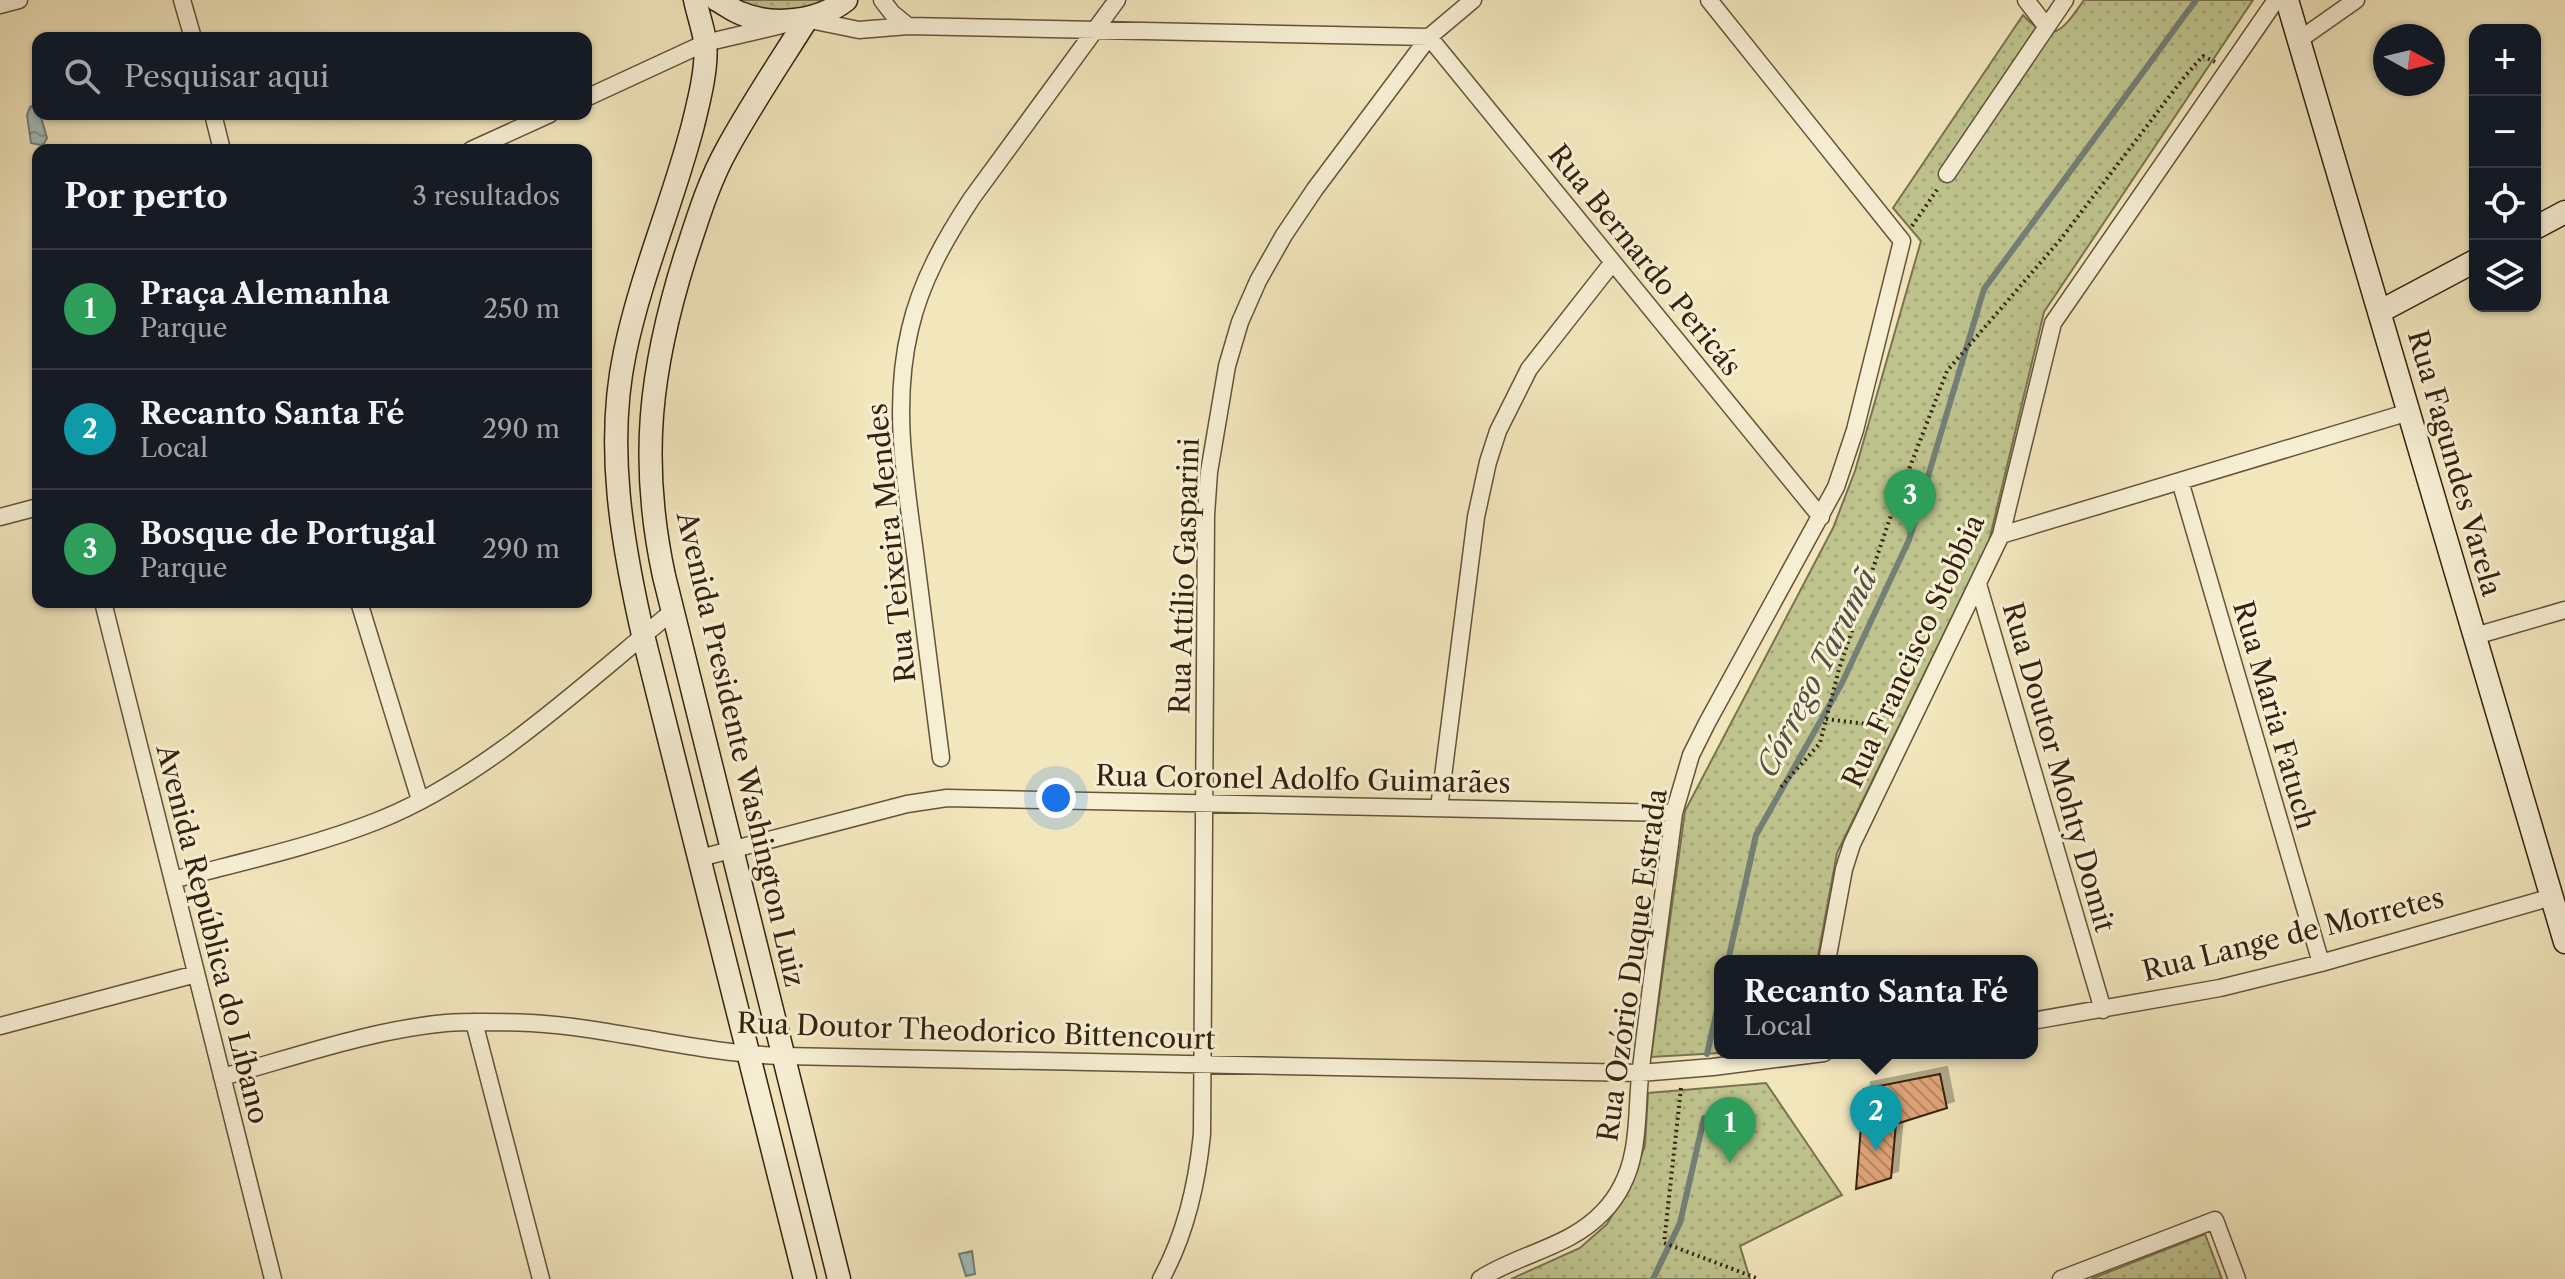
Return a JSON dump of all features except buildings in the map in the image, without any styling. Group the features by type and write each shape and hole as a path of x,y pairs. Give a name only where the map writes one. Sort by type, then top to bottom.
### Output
{"street":[{"path":"0,5 19,0"},
{"path":"182,0 191,32"},
{"path":"695,0 705,43 701,85 692,127 633,322 621,381 616,448 619,504 626,557 643,635 805,1279"},
{"path":"717,0 740,13 773,21 807,19 859,30 908,26 1429,37"},
{"path":"592,95 705,43 807,19 846,0"},
{"path":"882,0 908,26"},
{"name":"Rua Teixeira Mendes","path":"941,758 901,439 900,397 910,328 920,294 950,232 1117,0"},
{"name":"Rua Attílio Gasparini","path":"1161,1279 1183,1229 1193,1192 1202,1134 1206,515 1209,472 1227,366 1240,322 1258,281 1284,235 1429,37 1473,0"},
{"path":"1709,0 1902,241"},
{"path":"2026,0 2046,26"},
{"path":"1947,174 2065,0"},
{"name":"Rua Francisco Stobbia","path":"1828,955 1844,869 1852,844 2001,535 2049,334 2059,311 2276,0"},
{"name":"Rua Fagundes Varela","path":"2287,0 2475,636 2558,894 2565,942"},
{"path":"2299,40 2356,0"},
{"name":"Avenida Presidente Washington Luiz","path":"807,19 727,149 700,209 663,332 650,423 650,474 657,545 839,1279"},
{"name":"Rua Bernardo Pericás","path":"1429,37 1821,517"},
{"path":"214,120 220,144"},
{"path":"484,144 537,120"},
{"path":"2541,225 2565,212"},
{"name":"Rua Ozório Duque Estrada","path":"1480,1279 1497,1268 1587,1228 1619,1191 1633,1155 1640,1073 1674,813 1691,755 1821,517 1847,458 1902,241"},
{"path":"1439,808 1476,517 1488,462 1498,431 1529,369 1613,262"},
{"path":"2379,312 2469,264"},
{"path":"2001,535 2409,412"},
{"name":"Rua Maria Fatuch","path":"2180,481 2321,963"},
{"path":"0,517 32,509"},
{"name":"Rua Doutor Mohty Domit","path":"1978,584 2103,1010"},
{"name":"Avenida República do Líbano","path":"105,608 273,1279"},
{"path":"361,608 420,800"},
{"path":"2475,636 2565,610"},
{"path":"173,880 332,837 379,821 420,800 499,751 673,611"},
{"name":"Rua Coronel Adolfo Guimarães","path":"700,858 928,800 1674,813"},
{"name":"Rua Lange de Morretes","path":"2038,1020 2220,988 2321,963 2558,894"},
{"path":"0,1026 196,974"},
{"path":"474,1022 541,1279"},
{"name":"Rua Doutor Theodorico Bittencourt","path":"222,1077 382,1034 446,1023 474,1022 569,1026 749,1055 1640,1073"},
{"path":"1640,1073 1774,1059"},
{"path":"2061,1279 2215,1220 2237,1279"}],"path":[{"path":"1781,787 1820,743 1839,669 1889,521 1947,371 2060,240 2203,56"},
{"path":"1902,241 1947,174"},
{"path":"1826,719 1908,729"},
{"path":"1683,1070 1664,1243 1759,1279"}],"green space":[{"path":"738,0 825,0 793,10 770,10"},
{"path":"2084,0 2253,0 2044,312 1989,541 1837,853 1818,955 1714,955 1714,1053 1651,1057 1685,811 1833,528 1855,471 1921,241 1893,208 2023,15 2042,31 2050,32 2064,26"},
{"path":"1766,1083 1842,1195 1740,1246 1750,1279 1511,1279 1580,1248 1607,1224 1632,1182 1645,1145 1648,1093"},
{"path":"2205,1234 2222,1279 2091,1279"}],"water":[{"path":"30,107 32,120 42,120 47,138 44,144 31,143 27,115"},
{"path":"972,1251 975,1274 966,1276 959,1254"}],"waterway":[{"name":"Córrego Tarumã","path":"1729,955 1756,835 1842,683 1909,540 1984,289 2196,0"},
{"name":"Córrego Tarumã","path":"1707,1054 1714,1023"},
{"name":"Córrego Tarumã","path":"1653,1279 1680,1223 1704,1118"}],"place":[{"name":"Bosque de Portugal","path":"1910,535"},
{"name":"Recanto Santa Fé","path":"1876,1151"},
{"name":"Praça Alemanha","path":"1730,1163"}]}
